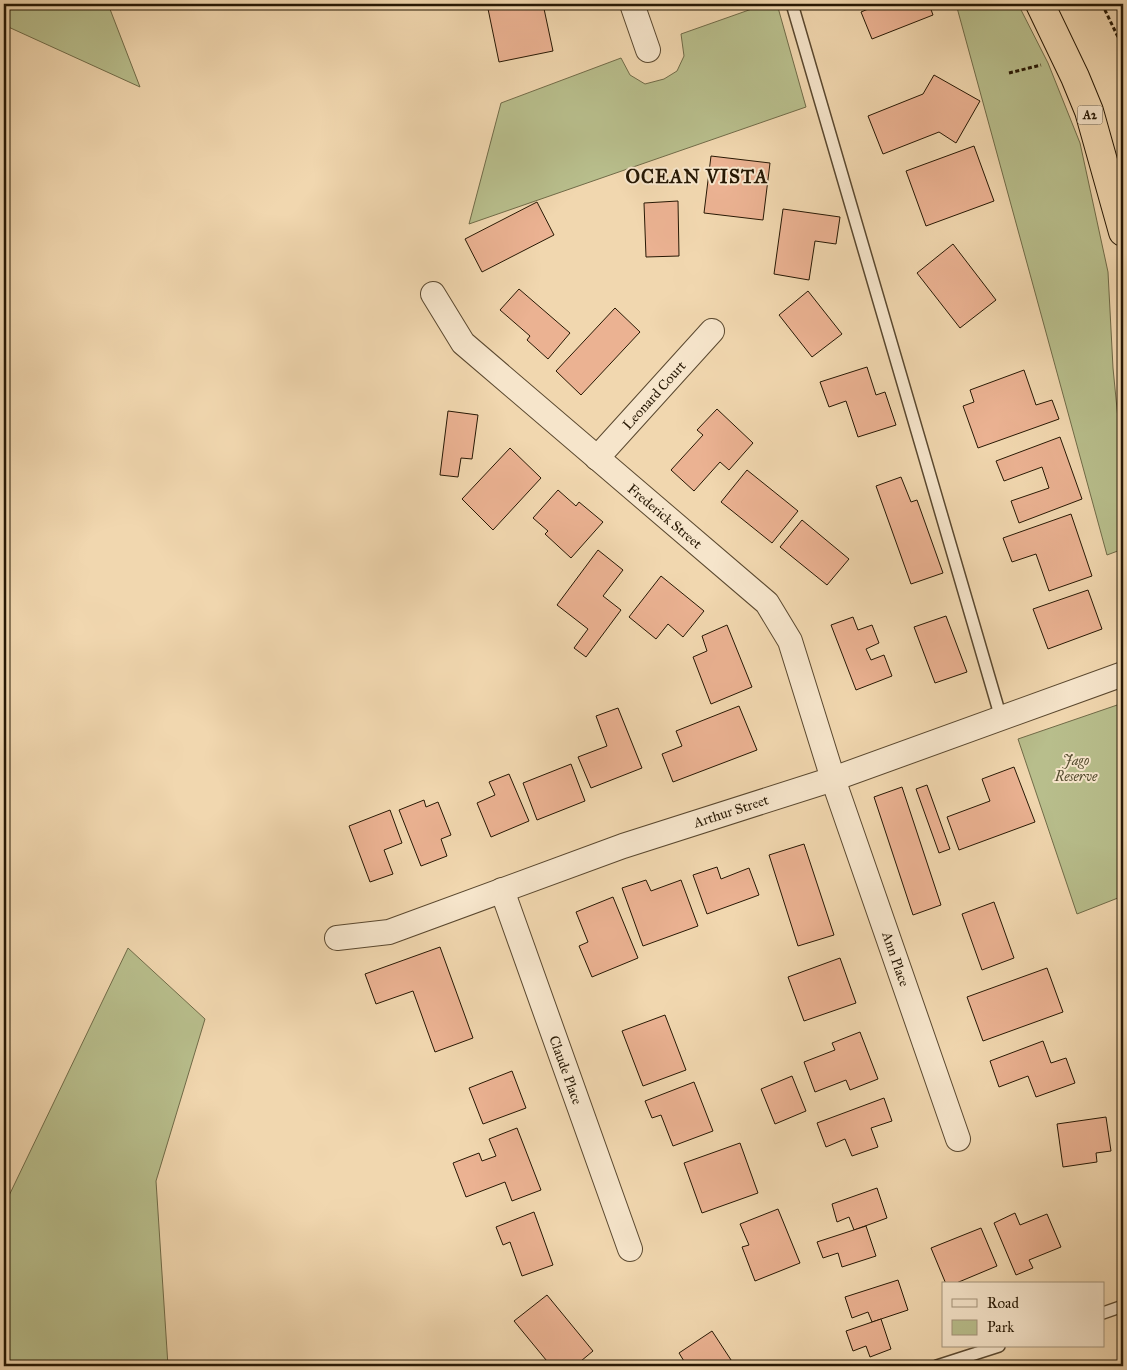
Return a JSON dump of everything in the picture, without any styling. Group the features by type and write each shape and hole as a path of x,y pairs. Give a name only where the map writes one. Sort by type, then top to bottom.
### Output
{"highway":[{"name":"A2","path":"1040,4 1089,111 1123,232"}],"street":[{"path":"632,4 648,50"},
{"name":"Frederick Street","path":"433,294 463,343 767,603 790,641 833,778"},
{"name":"Leonard Court","path":"597,458 712,331"},
{"name":"Arthur Street","path":"337,938 389,932 623,846 833,778 1123,674"},
{"name":"Ann Place","path":"833,778 958,1139"},
{"name":"Claude Place","path":"502,890 630,1249"}],"lane":[{"path":"792,4 1001,718"},
{"path":"1104,1313 1123,1306"},
{"path":"937,1366 993,1348"}],"path":[{"path":"1102,4 1123,51"},
{"path":"1008,73 1066,59"}],"green space":[{"path":"4,4 108,4 140,87 4,25"},
{"path":"766,4 777,4 806,107 469,224 501,103 621,58 630,75 645,84 664,79 677,71 684,56 681,34"},
{"path":"956,4 1018,4 1048,63 1080,143 1108,272 1113,368 1123,470 1123,549 1107,555"},
{"name":"Jago Reserve","path":"1123,703 1123,896 1077,914 1018,739"},
{"path":"128,948 205,1019 156,1181 168,1366 4,1366 4,1206"}],"building":[{"path":"487,4 543,4 553,51 499,62"},
{"path":"880,4 929,4 933,15 872,39 861,12"},
{"path":"934,75 980,101 956,143 939,132 883,154 868,116 923,94"},
{"path":"974,146 994,201 926,226 906,171"},
{"path":"711,156 770,163 763,220 704,213"},
{"path":"678,201 679,256 646,257 644,203"},
{"path":"537,202 554,235 482,272 465,239"},
{"path":"783,209 840,217 836,244 815,241 809,280 774,274"},
{"path":"953,244 996,300 960,328 917,273"},
{"path":"519,289 570,333 548,359 527,340 530,336 500,310"},
{"path":"808,291 842,334 812,357 779,315"},
{"path":"615,308 640,332 581,395 556,371"},
{"path":"867,367 876,395 885,392 896,425 858,437 846,401 829,407 820,382"},
{"path":"1024,370 1036,405 1052,400 1059,419 978,448 963,406 974,402 970,390"},
{"path":"717,409 753,443 729,470 720,462 694,491 671,470 703,435 697,430"},
{"path":"448,411 478,415 472,459 461,458 458,477 440,475"},
{"path":"1060,437 1082,499 1019,523 1011,501 1049,488 1042,467 1004,481 996,461"},
{"path":"510,448 541,478 493,530 462,499"},
{"path":"747,470 798,511 772,543 721,502"},
{"path":"901,477 911,502 917,500 943,573 911,584 876,486"},
{"path":"558,490 576,506 579,502 603,522 571,558 545,534 548,531 533,518"},
{"path":"1071,514 1092,576 1049,591 1036,554 1012,562 1003,538"},
{"path":"802,520 849,559 827,585 780,547"},
{"path":"598,550 623,570 603,596 621,610 586,657 574,648 588,629 557,605"},
{"path":"661,576 704,611 683,637 668,624 656,639 629,617"},
{"path":"1088,590 1102,629 1048,649 1033,609"},
{"path":"946,616 967,672 935,683 914,627"},
{"path":"853,617 858,630 872,625 879,643 866,649 871,660 884,655 892,676 856,690 831,625"},
{"path":"727,625 752,687 711,704 693,657 707,651 702,636"},
{"path":"739,706 757,750 673,782 662,754 682,746 676,731"},
{"path":"618,708 642,768 591,788 578,757 607,746 596,716"},
{"path":"571,764 585,801 537,820 523,783"},
{"path":"1014,767 1035,822 959,850 947,817 990,801 982,779"},
{"path":"509,774 529,821 491,837 477,803 495,795 489,782"},
{"path":"927,785 950,849 939,853 916,789"},
{"path":"902,787 941,905 913,915 874,797"},
{"path":"424,800 426,807 438,802 451,835 441,839 447,856 421,866 399,810"},
{"path":"390,810 402,843 384,850 393,874 370,882 349,826"},
{"path":"804,844 834,935 798,946 769,855"},
{"path":"717,867 721,879 749,868 759,895 707,914 693,875"},
{"path":"646,880 651,891 681,880 698,926 643,946 622,888"},
{"path":"613,897 638,958 592,977 579,946 588,942 576,912"},
{"path":"994,902 1014,958 982,970 962,914"},
{"path":"440,947 473,1038 435,1052 413,991 376,1004 365,974"},
{"path":"840,958 856,1003 804,1021 788,977"},
{"path":"1047,968 1063,1012 983,1041 967,997"},
{"path":"665,1015 686,1070 643,1086 622,1031"},
{"path":"860,1032 878,1079 850,1090 846,1080 815,1092 804,1062 835,1050 832,1043"},
{"path":"1043,1041 1051,1063 1066,1058 1075,1083 1036,1097 1028,1076 999,1087 990,1061"},
{"path":"512,1071 526,1108 483,1124 469,1088"},
{"path":"792,1076 806,1111 775,1124 761,1089"},
{"path":"694,1082 713,1131 673,1146 661,1115 652,1118 645,1101"},
{"path":"884,1098 892,1121 871,1128 878,1147 852,1156 845,1139 826,1147 817,1123"},
{"path":"1106,1117 1111,1151 1096,1153 1097,1162 1063,1167 1057,1124"},
{"path":"517,1128 541,1190 512,1201 505,1182 466,1197 453,1163 479,1153 482,1161 496,1156 489,1139"},
{"path":"740,1143 758,1193 702,1213 684,1163"},
{"path":"877,1188 887,1218 854,1230 849,1217 837,1222 832,1204"},
{"path":"778,1209 800,1263 755,1281 742,1247 749,1245 740,1224"},
{"path":"534,1212 553,1265 522,1276 510,1242 503,1245 496,1227"},
{"path":"1015,1213 1020,1225 1047,1214 1061,1247 1029,1260 1033,1268 1016,1275 994,1223"},
{"path":"866,1226 876,1256 842,1267 838,1253 823,1258 817,1242"},
{"path":"981,1228 997,1266 959,1282 945,1282 931,1248"},
{"path":"898,1280 908,1310 872,1322 868,1312 852,1318 845,1297"},
{"path":"547,1295 593,1351 575,1366 551,1366 514,1321"},
{"path":"881,1319 891,1349 870,1357 866,1346 853,1351 846,1331"},
{"path":"712,1331 735,1366 687,1366 679,1353"}],"district":[{"name":"OCEAN VISTA","path":"697,176"}]}
